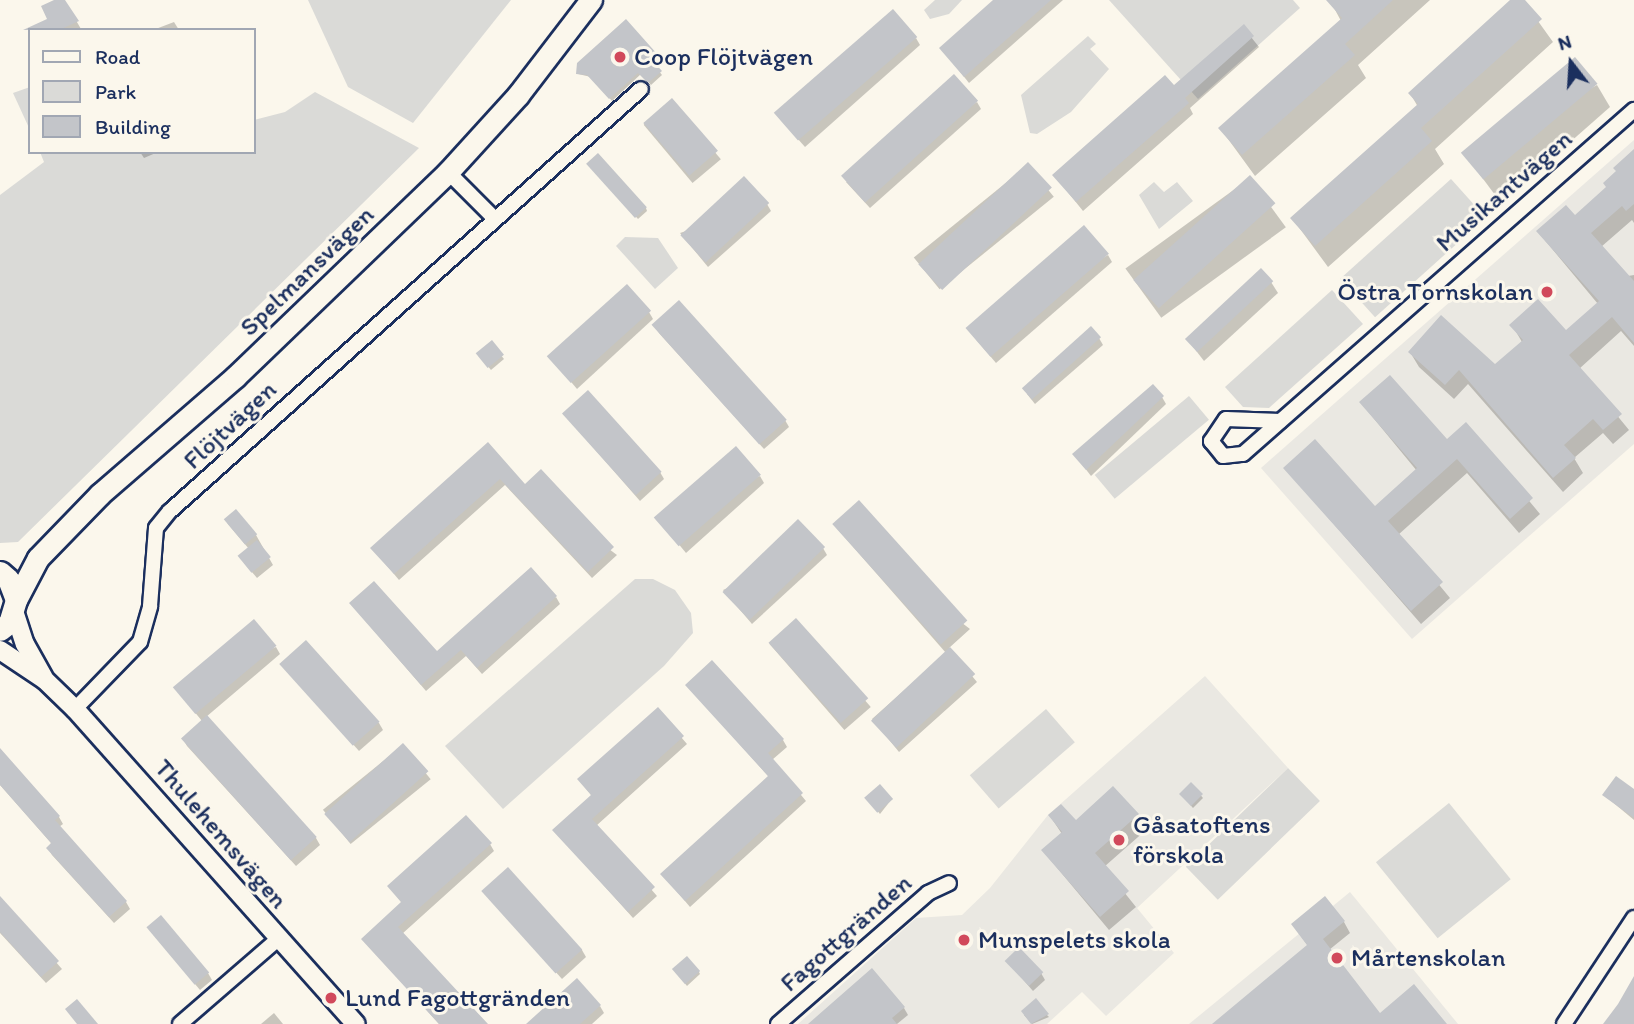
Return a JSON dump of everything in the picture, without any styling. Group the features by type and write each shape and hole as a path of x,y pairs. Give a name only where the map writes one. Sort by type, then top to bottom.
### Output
{"main road":[{"name":"Spelmansvägen","path":"0,630 38,558 116,479 235,377 448,172 518,95 591,0"},
{"name":"Spelmansvägen","path":"15,605 8,579 0,572 38,558"}],"street":[{"name":"Flöjtvägen","path":"75,709 140,642 150,606 156,528 170,511 641,89"},
{"name":"Musikantvägen","path":"1280,421 1634,110"},
{"path":"448,172 495,219"},
{"name":"Thulehemsvägen","path":"15,605 25,645 45,680"},
{"name":"Thulehemsvägen","path":"0,650 45,680 75,709 356,1024"},
{"name":"Fagottgränden","path":"778,1024 928,893 949,883"},
{"path":"1564,1024 1634,918"},
{"path":"180,1024 278,939"}],"shaded area":[{"name":"Östra Tornskolan","path":"1634,140 1634,444 1412,639 1261,468"},
{"name":"Gåsatoftens förskola","path":"1205,676 1288,768 1137,908 1174,953 1106,1016 1082,992 1047,1024 798,1024 916,918 962,915 990,888 1048,815"},
{"name":"Mårtenskolan","path":"1350,892 1458,1024 1189,1024"}],"green space":[{"path":"308,0 511,0 413,123 348,87"},
{"path":"935,0 962,0 949,14 930,19 924,10"},
{"path":"1109,0 1293,0 1300,8 1198,99"},
{"path":"1088,36 1096,44 1090,49 1109,69 1071,112 1037,134 1030,133 1021,95"},
{"path":"28,88 28,126 13,93"},
{"path":"315,92 419,148 18,542 0,543 0,195 44,162 41,154 256,154 256,119 285,112"},
{"path":"1451,179 1486,218 1375,317 1340,279"},
{"path":"1154,182 1164,192 1177,182 1193,201 1159,229 1139,195"},
{"path":"625,237 658,238 678,268 655,289 616,246"},
{"path":"1332,290 1363,324 1269,408 1243,407 1225,387"},
{"path":"1189,396 1209,420 1115,499 1095,475"},
{"path":"635,579 653,579 675,590 691,613 693,633 664,666 503,809 445,746"},
{"path":"1046,709 1075,742 999,808 970,775"},
{"path":"1288,768 1320,801 1218,900 1186,867"},
{"path":"1449,803 1511,879 1438,938 1376,862"}],"building":[{"path":"54,0 65,0 79,21 63,28 23,30 47,19 41,6"},
{"path":"993,0 1051,0 964,77 939,48"},
{"path":"1326,0 1393,0 1345,44 1355,55 1242,155 1218,128 1342,18"},
{"path":"1510,0 1525,0 1542,19 1421,128 1432,141 1315,246 1290,218 1418,104 1408,93"},
{"path":"893,9 917,37 798,141 774,113"},
{"name":"Coop Flöjtvägen","path":"626,19 658,55 652,60 662,71 648,83 638,73 609,99 587,75 576,74 577,63"},
{"path":"1244,24 1254,36 1185,98 1189,103 1076,202 1052,175 1165,75 1174,85"},
{"path":"1575,57 1597,84 1483,180 1461,153"},
{"path":"954,74 978,101 865,202 841,176"},
{"path":"672,98 718,151 689,176 643,123"},
{"path":"1634,149 1634,204 1626,211 1622,206 1591,233 1634,281 1634,343 1612,317 1569,355 1622,414 1603,430 1593,419 1564,445 1576,458 1553,478 1459,370 1445,385 1408,352 1441,315 1495,364 1523,340 1509,325 1538,299 1566,330 1599,301 1536,231 1566,205 1575,215 1606,187 1603,183 1616,171 1613,168"},
{"path":"598,153 647,207 635,218 586,164"},
{"path":"1028,162 1052,188 942,290 918,264"},
{"path":"1250,175 1275,203 1159,308 1133,280"},
{"path":"744,176 769,203 706,262 680,235"},
{"path":"1084,225 1109,254 990,357 966,328"},
{"path":"1261,268 1273,281 1197,352 1185,339"},
{"path":"627,284 651,311 571,383 547,356"},
{"path":"679,300 787,420 759,444 652,325"},
{"path":"1091,326 1101,337 1032,399 1022,388"},
{"path":"492,340 504,355 488,368 476,353"},
{"path":"1390,375 1447,439 1466,422 1533,498 1510,519 1457,459 1388,521 1443,582 1411,611 1283,468 1315,439 1375,506 1417,468 1359,402"},
{"path":"1153,384 1164,396 1086,470 1072,454"},
{"path":"588,390 662,472 636,495 562,413"},
{"path":"488,442 525,484 541,469 614,547 588,572 500,479 394,574 370,548"},
{"path":"736,446 761,475 679,546 654,518"},
{"path":"859,500 967,620 941,644 832,524"},
{"path":"236,509 257,534 245,545 224,519"},
{"path":"798,519 825,547 750,620 722,592"},
{"path":"257,540 271,557 251,573 238,556"},
{"path":"531,567 557,596 477,668 461,650 421,685 349,603 374,581 437,651"},
{"path":"796,618 868,698 841,723 769,643"},
{"path":"254,619 276,646 195,714 173,687"},
{"path":"306,640 380,722 353,746 279,664"},
{"path":"950,647 975,674 896,748 871,721"},
{"path":"712,660 784,739 768,753 803,793 685,901 660,874 768,776 685,685"},
{"path":"658,707 684,736 592,819 655,887 628,912 552,830 591,795 577,779"},
{"path":"207,715 317,837 291,860 181,738"},
{"path":"403,743 428,771 350,842 324,814"},
{"path":"0,748 60,816 55,820 127,901 109,917 46,848 51,843 0,785"},
{"path":"1616,776 1634,789 1634,818 1602,795"},
{"path":"1191,782 1203,794 1191,806 1179,794"},
{"path":"880,784 893,799 877,813 864,798"},
{"name":"Gåsatoftens förskola","path":"1113,786 1139,814 1095,853 1129,891 1100,917 1041,850 1062,832 1048,815 1061,804 1076,820"},
{"path":"466,815 492,843 398,927 488,1024 439,1024 361,939 401,902 387,886"},
{"path":"508,867 582,949 556,974 481,891"},
{"path":"0,896 59,961 41,977 0,932"},
{"path":"1325,896 1345,921 1323,939 1380,1013 1414,984 1447,1024 1212,1024 1307,945 1291,924"},
{"path":"161,915 209,972 195,985 146,927"},
{"path":"1019,947 1043,972 1029,986 1005,961"},
{"path":"687,956 700,971 685,984 672,969"},
{"path":"872,968 905,1007 892,1018 897,1024 808,1024"},
{"path":"1634,976 1634,1024 1603,1024 1618,1004"},
{"path":"577,978 601,1005 580,1024 526,1024"},
{"path":"1036,998 1049,1014 1031,1024 1021,1011"},
{"path":"77,999 98,1024 77,1024 65,1009"}],"place":[{"name":"Coop Flöjtvägen","path":"620,57"},
{"name":"Östra Tornskolan","path":"1547,292"},
{"name":"Gåsatoftens förskola","path":"1119,840"},
{"name":"Munspelets skola","path":"964,940"},
{"name":"Mårtenskolan","path":"1337,958"},
{"name":"Lund Fagottgränden","path":"331,998"}]}
